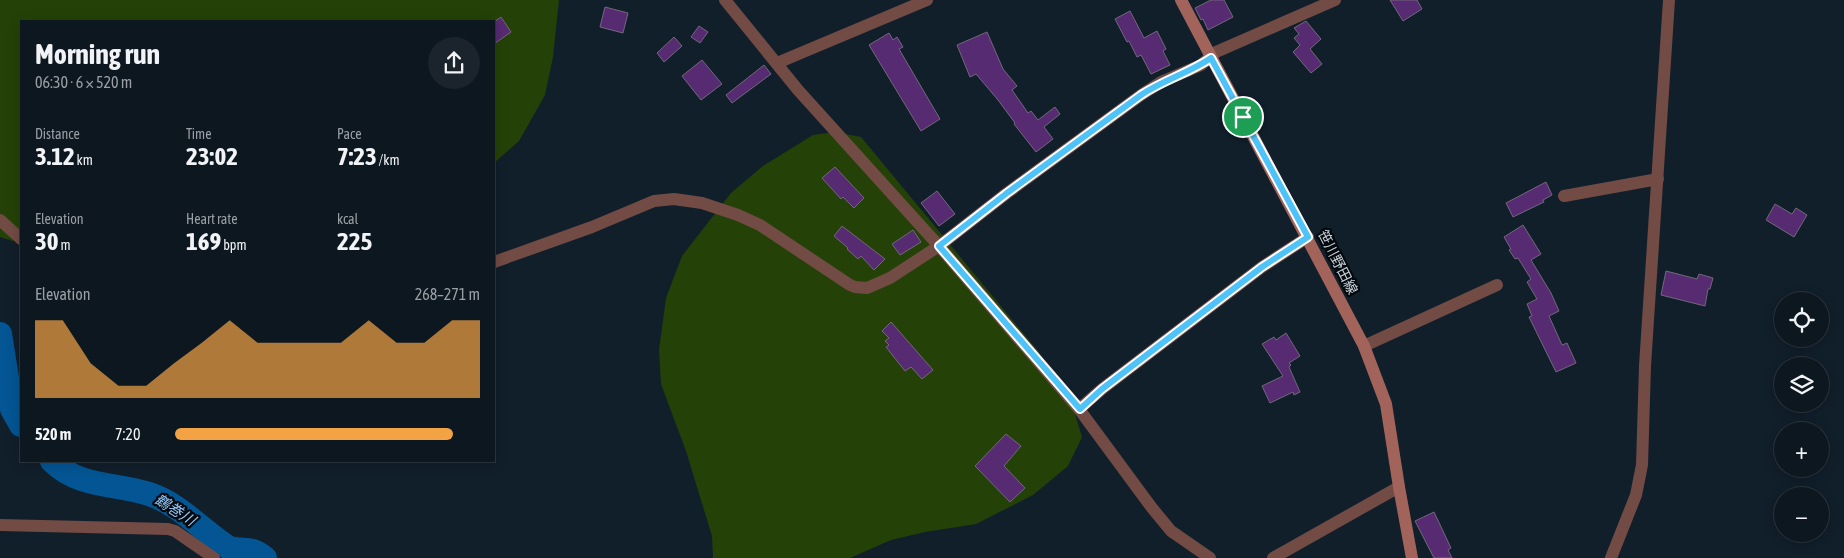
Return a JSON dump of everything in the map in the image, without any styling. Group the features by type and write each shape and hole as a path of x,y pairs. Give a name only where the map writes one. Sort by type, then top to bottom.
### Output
{"street":[{"path":"725,0 815,109 939,246 1080,409 1171,532 1210,558"},
{"path":"777,63 927,0"},
{"name":"笹川野田線","path":"1181,0 1364,346 1386,404 1412,558"},
{"path":"495,262 592,227 648,203 666,199 702,203 738,215 760,225 856,287 867,288 880,283 939,246 1007,193 1161,82 1201,65 1216,52 1335,0"},
{"path":"1611,558 1636,495 1642,465 1654,212 1658,178 1669,0"},
{"path":"1564,196 1658,178"},
{"path":"0,220 20,238"},
{"path":"1080,409 1102,389 1262,267 1308,237"},
{"path":"1364,346 1497,286"},
{"path":"1273,558 1399,487"},
{"path":"0,525 168,529 175,531 214,558"}],"green space":[{"path":"0,0 559,0 553,57 545,95 519,141 495,162 495,20 20,20 20,238 13,241 0,237"},
{"path":"835,132 861,137 1038,351 1071,401 1082,437 1068,466 1033,495 976,524 925,532 891,540 850,558 713,558 712,536 686,451 661,384 659,350 666,298 682,256 731,193 763,166 813,135"}],"building":[{"path":"1211,0 1224,0 1233,17 1208,30 1195,8"},
{"path":"1390,0 1417,0 1422,9 1403,21"},
{"path":"605,7 628,13 623,33 600,27"},
{"path":"1130,11 1144,38 1157,31 1166,49 1163,51 1170,65 1151,74 1141,55 1137,57 1115,19"},
{"path":"501,17 511,32 495,43 495,21"},
{"path":"1306,21 1321,39 1310,49 1322,64 1311,73 1293,52 1300,45 1294,38 1299,34 1294,28"},
{"path":"699,26 708,32 700,43 691,37"},
{"path":"987,32 1003,69 1017,86 1012,90 1028,113 1031,111 1038,120 1055,107 1060,114 1044,127 1053,139 1036,152 998,100 976,74 970,77 957,45"},
{"path":"889,33 893,40 897,37 903,47 899,49 940,119 921,131 869,45"},
{"path":"674,37 682,46 664,62 657,53"},
{"path":"702,60 722,84 701,100 682,76"},
{"path":"764,65 771,74 732,103 726,95"},
{"path":"835,167 864,198 854,208 843,197 841,199 822,178"},
{"path":"1546,182 1552,195 1543,200 1544,202 1513,217 1506,203"},
{"path":"937,191 955,214 939,226 921,203"},
{"path":"1775,204 1792,214 1796,208 1807,215 1794,237 1766,220"},
{"path":"1523,225 1541,254 1531,260 1551,293 1559,311 1549,316 1562,345 1567,343 1576,363 1556,372 1529,317 1532,316 1527,304 1537,299 1527,282 1531,279 1518,258 1515,259 1509,250 1511,249 1504,237"},
{"path":"842,226 885,259 874,270 861,256 858,259 834,236"},
{"path":"913,230 921,242 900,255 892,244"},
{"path":"1666,271 1697,279 1699,274 1713,278 1710,289 1708,289 1705,306 1661,295"},
{"path":"891,322 933,370 922,379 911,367 905,371 886,347 889,345 885,341 889,338 882,331"},
{"path":"1286,333 1300,356 1289,363 1291,365 1289,367 1300,392 1294,395 1293,392 1270,403 1262,386 1283,376 1262,344 1274,337 1276,340"},
{"path":"1006,434 1021,446 1004,466 1025,488 1010,502 975,466"},
{"path":"1434,512 1451,548 1448,550 1452,558 1434,558 1415,521"}],"waterway":[{"name":"鶴巻川","path":"0,334 12,409 20,423"},
{"name":"鶴巻川","path":"53,462 74,476 160,498 181,511 229,548 252,551 265,558"}],"route":[{"path":"1211,58 1243,117 1308,237 1262,267 1102,389 1080,409 939,246 1007,193 1141,95 1161,82 1201,65 1211,58"}]}
